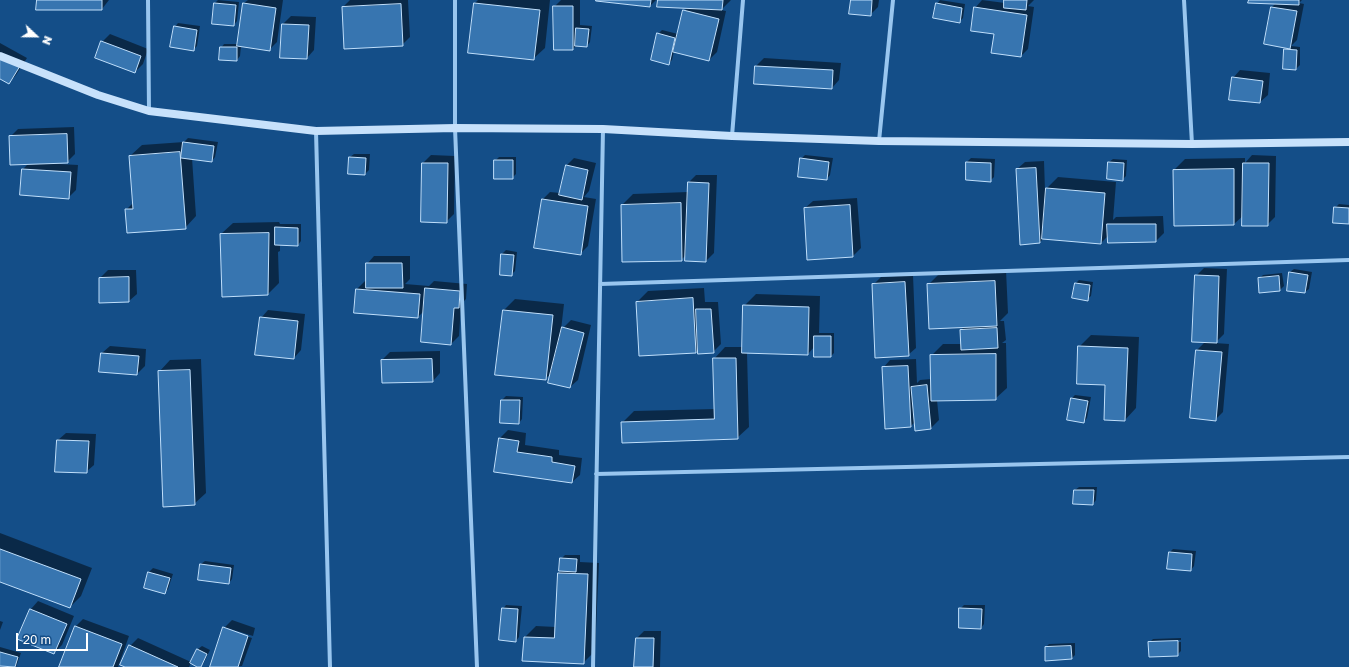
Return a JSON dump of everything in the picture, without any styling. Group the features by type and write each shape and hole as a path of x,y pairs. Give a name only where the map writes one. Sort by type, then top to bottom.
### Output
{"street":[{"path":"148,0 148,111"},
{"path":"455,0 455,128 477,667"},
{"path":"732,136 743,0"},
{"path":"879,141 893,0"},
{"path":"1184,0 1192,144"},
{"path":"0,56 98,95 148,111 316,131 455,128 603,128 732,136 879,141 1192,144 1349,142"},
{"path":"593,667 603,128"},
{"path":"316,131 330,667"},
{"path":"600,284 1349,260"},
{"path":"596,474 1349,457"}],"building":[{"path":"37,0 102,0 102,10 36,10"},
{"path":"596,0 651,0 650,7"},
{"path":"658,0 723,0 722,10 657,7"},
{"path":"851,0 872,0 871,16 849,14"},
{"path":"1004,0 1027,0 1026,10 1004,8"},
{"path":"1249,0 1299,0 1299,5 1248,3"},
{"path":"214,3 236,5 234,26 212,24"},
{"path":"243,3 276,8 270,51 237,46"},
{"path":"474,3 540,10 534,60 468,53"},
{"path":"936,3 962,8 960,23 933,18"},
{"path":"401,4 403,46 344,49 342,7"},
{"path":"553,6 573,6 573,50 554,50"},
{"path":"974,7 1027,15 1021,57 991,53 994,34 971,31"},
{"path":"1271,7 1297,11 1290,49 1264,44"},
{"path":"683,10 719,19 709,61 673,52"},
{"path":"282,24 309,25 307,59 280,58"},
{"path":"174,26 197,30 194,51 170,47"},
{"path":"576,28 589,29 587,47 575,46"},
{"path":"657,33 675,38 669,65 651,60"},
{"path":"101,41 141,56 135,73 95,58"},
{"path":"220,47 237,47 237,61 219,60"},
{"path":"1284,49 1297,50 1296,70 1283,69"},
{"path":"0,54 20,66 9,84 0,79"},
{"path":"755,66 833,70 832,89 754,84"},
{"path":"1232,77 1263,81 1260,103 1229,100"},
{"path":"67,134 68,163 10,165 9,136"},
{"path":"183,142 214,146 212,162 181,158"},
{"path":"180,152 186,229 127,233 125,209 133,209 129,156"},
{"path":"349,157 366,158 365,175 348,174"},
{"path":"800,158 829,162 827,180 798,177"},
{"path":"494,160 513,160 513,179 494,179"},
{"path":"966,162 991,163 991,182 966,180"},
{"path":"1108,162 1124,163 1123,181 1107,179"},
{"path":"422,163 448,163 447,223 421,222"},
{"path":"1243,163 1269,163 1268,226 1242,226"},
{"path":"566,165 588,170 582,200 559,195"},
{"path":"1036,168 1040,243 1020,245 1016,169"},
{"path":"22,169 71,172 69,199 20,195"},
{"path":"1234,169 1234,225 1174,226 1173,170"},
{"path":"688,182 709,183 706,262 685,261"},
{"path":"1046,188 1105,193 1101,244 1042,239"},
{"path":"542,199 588,206 581,255 534,248"},
{"path":"681,203 682,261 622,262 621,205"},
{"path":"850,205 853,257 807,260 804,208"},
{"path":"1334,207 1349,208 1349,224 1333,223"},
{"path":"1107,224 1156,224 1156,242 1108,243"},
{"path":"275,227 298,228 298,246 275,245"},
{"path":"269,233 268,295 222,297 220,234"},
{"path":"501,254 514,255 512,276 500,275"},
{"path":"366,263 402,263 403,288 366,288"},
{"path":"1289,272 1308,275 1305,293 1287,291"},
{"path":"1195,275 1219,276 1217,343 1192,342"},
{"path":"1279,276 1280,291 1259,293 1258,278"},
{"path":"129,277 129,302 99,303 99,278"},
{"path":"995,281 997,326 929,329 927,284"},
{"path":"905,282 909,356 875,358 872,284"},
{"path":"1075,283 1090,285 1088,301 1072,298"},
{"path":"425,288 460,291 459,308 454,308 451,345 421,342"},
{"path":"356,289 420,294 418,318 354,313"},
{"path":"693,298 696,353 639,356 636,302"},
{"path":"743,305 809,307 808,355 742,353"},
{"path":"696,309 711,309 714,353 698,354"},
{"path":"503,310 553,315 546,380 495,375"},
{"path":"260,317 298,321 294,359 255,355"},
{"path":"562,327 584,333 570,388 548,383"},
{"path":"997,328 998,348 961,350 960,330"},
{"path":"814,336 831,336 831,357 814,357"},
{"path":"1078,346 1128,348 1125,421 1104,420 1105,385 1077,384"},
{"path":"1196,350 1222,352 1216,421 1190,418"},
{"path":"101,353 139,356 137,375 99,372"},
{"path":"996,354 996,400 931,401 930,355"},
{"path":"713,358 736,358 738,439 622,443 621,422 714,419"},
{"path":"432,359 433,382 382,383 381,360"},
{"path":"908,366 911,427 885,429 882,367"},
{"path":"190,370 195,505 163,507 158,371"},
{"path":"927,385 931,429 915,431 911,387"},
{"path":"1071,398 1088,401 1084,423 1067,420"},
{"path":"501,400 520,400 519,424 500,423"},
{"path":"499,438 519,441 517,452 552,457 552,462 575,466 572,483 494,472"},
{"path":"57,440 89,441 87,473 55,472"},
{"path":"1074,490 1094,490 1093,505 1073,504"},
{"path":"0,549 81,579 70,608 0,582"},
{"path":"1169,552 1192,554 1191,571 1167,569"},
{"path":"560,558 577,559 576,572 559,571"},
{"path":"200,564 231,568 229,584 198,580"},
{"path":"148,572 170,578 165,594 144,588"},
{"path":"558,573 588,574 584,664 522,661 524,637 554,638"},
{"path":"502,608 518,609 516,642 499,640"},
{"path":"959,608 982,609 981,629 959,628"},
{"path":"30,609 67,624 54,654 17,639"},
{"path":"75,626 122,644 113,667 59,667"},
{"path":"223,627 248,636 238,667 210,667"},
{"path":"636,638 654,638 653,667 634,667"},
{"path":"1178,641 1178,656 1149,657 1148,642"},
{"path":"129,645 178,667 125,667 120,665"},
{"path":"1071,646 1072,659 1045,661 1045,647"},
{"path":"197,649 207,654 201,667 197,667 190,663"},
{"path":"0,652 18,657 15,667 0,666"}]}
